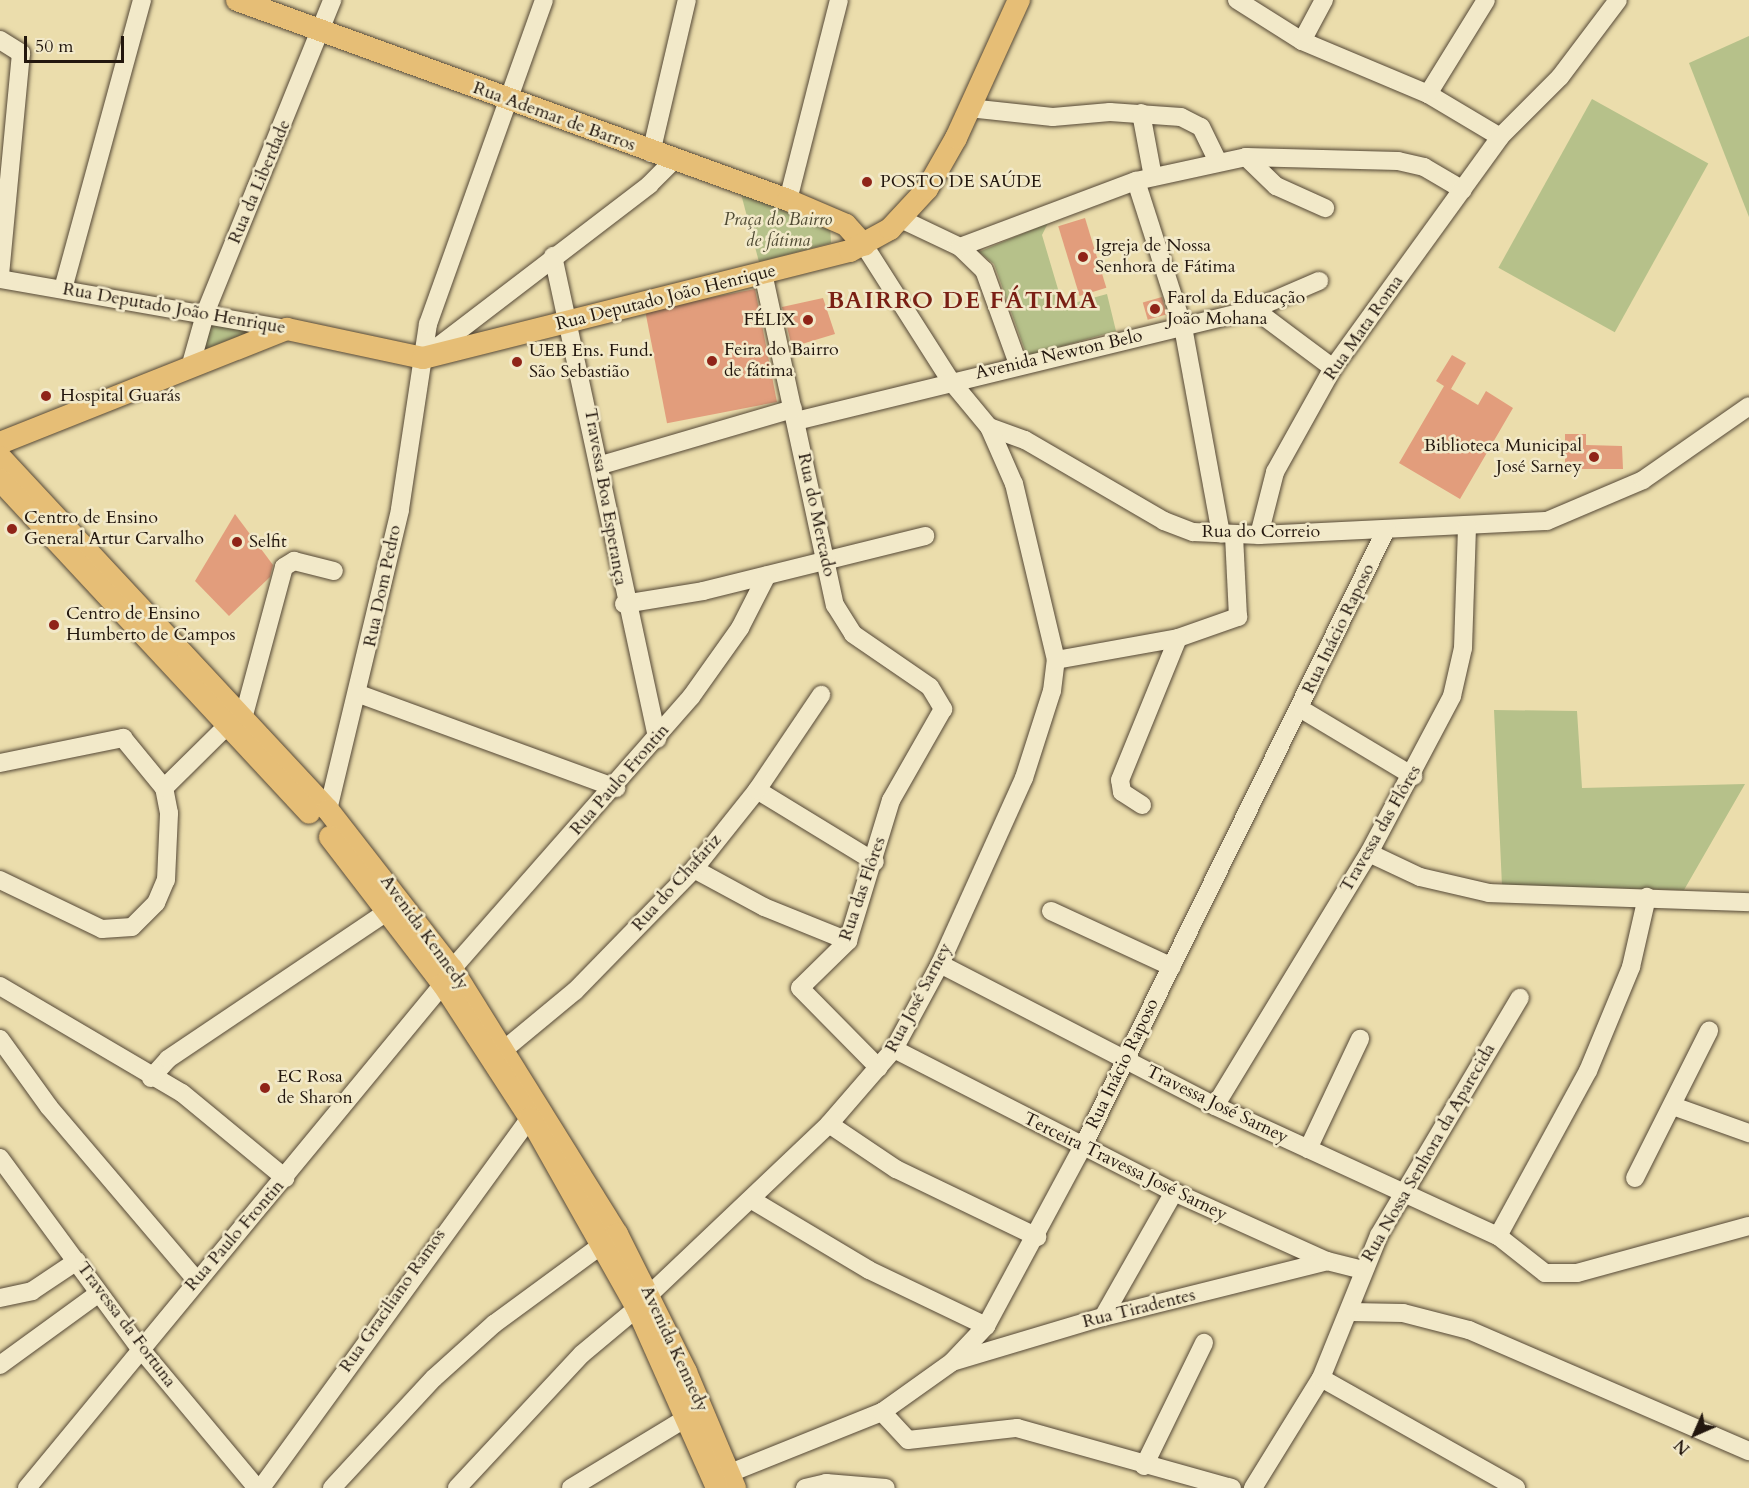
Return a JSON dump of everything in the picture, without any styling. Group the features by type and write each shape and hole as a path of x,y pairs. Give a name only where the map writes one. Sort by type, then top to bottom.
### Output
{"main road":[{"name":"Rua Ademar de Barros","path":"237,0 673,161 788,200 846,225 864,245"},
{"name":"Rua Deputado João Henrique","path":"287,329 423,358 570,324 864,245 902,219 942,166 1019,0"},
{"path":"0,443 191,364 287,329"},
{"name":"Avenida Kennedy","path":"0,457 237,719 390,910 506,1048 643,1301 727,1483"},
{"name":"Avenida Kennedy","path":"0,480 328,810 447,976 530,1118 610,1238"},
{"name":"Avenida Kennedy","path":"643,1301 688,1417 727,1483"}],"street":[{"path":"63,289 142,0"},
{"name":"Rua da Liberdade","path":"191,364 206,311 332,0"},
{"name":"Rua Dom Pedro","path":"328,810 359,694 400,509 432,309 511,101 544,0"},
{"path":"651,153 687,0"},
{"path":"788,200 839,0"},
{"path":"1237,0 1302,41 1428,94 1500,137"},
{"path":"1302,41 1324,0"},
{"path":"1428,94 1486,0"},
{"name":"Rua Mata Roma","path":"1259,535 1275,472 1333,368 1500,137 1560,77 1618,0"},
{"path":"0,40 21,53 0,277"},
{"path":"969,108 1053,117 1141,112 1192,121 1207,136 1217,160"},
{"path":"988,427 1014,484 1056,660 1178,638 1232,621 1241,603 1183,327 1145,179 1141,112"},
{"path":"960,248 1145,179 1217,160 1246,157 1398,161 1424,167 1463,190"},
{"path":"1246,157 1276,186 1326,208"},
{"path":"423,358 553,256 649,185 673,161"},
{"path":"902,219 960,248 989,280 1018,364"},
{"name":"Rua do Correio","path":"864,245 950,380 988,427 1067,462 1164,521 1193,532 1259,535 1547,521 1608,499 1749,406"},
{"name":"Travessa Boa Esperança","path":"553,256 601,465 624,604 657,739"},
{"name":"Rua do Mercado","path":"762,273 824,558 844,624 930,687 943,709"},
{"name":"Rua Deputado João Henrique","path":"0,277 206,311 287,329"},
{"name":"Avenida Newton Belo","path":"601,465 794,415 1254,309 1319,281"},
{"path":"1254,309 1333,368"},
{"name":"Travessa das Flôres","path":"1215,1106 1369,853 1413,776 1461,675 1467,526"},
{"name":"Rua Inácio Raposo","path":"727,1483 882,1412 952,1362 986,1326 1037,1237 1082,1148 1300,709 1386,530"},
{"path":"624,604 767,575 824,558 925,536"},
{"path":"164,788 237,719 284,567 294,561 334,571"},
{"name":"Rua Paulo Frontin","path":"27,1488 139,1347 285,1178 447,976 616,788 657,739 740,628 767,575"},
{"path":"1142,805 1122,792 1120,780 1178,638"},
{"name":"Rua José Sarney","path":"458,1488 582,1354 752,1200 829,1124 894,1048 940,964 1024,778 1052,691 1056,660"},
{"path":"359,694 616,788"},
{"name":"Rua do Chafariz","path":"506,1048 575,991 694,869 757,790 821,695"},
{"name":"Rua das Flôres","path":"879,1068 800,990 848,941 902,772 943,709"},
{"path":"1300,709 1413,776"},
{"path":"0,763 123,738 164,788 169,813 166,880 156,903 132,927 102,929 0,880"},
{"path":"757,790 875,862"},
{"path":"1369,853 1460,889 1749,902"},
{"path":"694,869 764,907 848,941"},
{"path":"1647,897 1632,967 1607,1029 1498,1236 1535,1267 1557,1276 1749,1226"},
{"path":"151,1078 168,1059 390,910"},
{"path":"1051,911 1172,967"},
{"name":"Travessa José Sarney","path":"940,964 1215,1106 1498,1236"},
{"path":"0,986 151,1078 182,1093 285,1178"},
{"name":"Rua Nossa Senhora da Aparecida","path":"1253,1488 1321,1378 1352,1312 1362,1270 1403,1191 1520,999"},
{"path":"1635,1178 1709,1031"},
{"path":"1308,1149 1360,1039"},
{"path":"0,1040 49,1107 196,1280"},
{"name":"Terceira Travessa José Sarney","path":"894,1048 1082,1148 1174,1192 1327,1261 1362,1270"},
{"path":"1673,1106 1749,1133"},
{"name":"Rua Graciliano Ramos","path":"259,1488 460,1207 530,1118"},
{"path":"829,1124 896,1169 1037,1237"},
{"name":"Travessa da Fortuna","path":"0,1158 7,1176 77,1261 139,1347 259,1488"},
{"path":"1103,1317 1174,1192"},
{"path":"752,1200 869,1270 986,1326"},
{"path":"332,1488 434,1378 494,1324 610,1238"},
{"path":"0,1298 32,1292 77,1261"},
{"name":"Rua Tiradentes","path":"952,1362 1103,1317 1327,1261"},
{"path":"0,1365 99,1293"},
{"path":"1352,1312 1403,1313 1469,1330 1749,1451"},
{"path":"1144,1466 1204,1343"},
{"path":"1321,1378 1516,1488"},
{"path":"882,1412 908,1440 1017,1428 1144,1466 1232,1488"},
{"path":"571,1488 688,1417"},
{"path":"805,1488 826,1482 886,1488"}],"green space":[{"path":"1749,36 1749,217 1689,63"},
{"path":"1592,99 1708,163 1615,332 1498,268"},
{"name":"Praça do Bairro de fátima","path":"740,190 830,223 831,243 759,262"},
{"path":"1048,223 1042,235 1063,306 1107,294 1116,331 1027,356 994,264 979,252"},
{"path":"208,320 254,330 198,352"},
{"path":"1494,710 1577,711 1582,788 1745,784 1684,890 1502,886"}],"building":[{"name":"Igreja de Nossa Senhora de Fátima","path":"1085,218 1106,288 1080,296 1058,226"},
{"name":"Feira do Bairro de fátima","path":"755,289 777,402 667,423 645,310"},
{"name":"Farol da Educação João Mohana","path":"1162,297 1167,314 1148,320 1143,303"},
{"name":"FÉLIX","path":"823,298 835,334 792,347 782,307"},
{"path":"1452,355 1466,363 1451,389 1478,405 1486,391 1513,408 1460,499 1399,463 1444,386 1436,381"},
{"name":"Biblioteca Municipal José Sarney","path":"1565,434 1586,434 1586,445 1622,446 1623,469 1565,469"},
{"name":"Selfit","path":"235,514 273,565 270,577 229,616 195,581"}],"place":[{"name":"POSTO DE SAÚDE","path":"867,182"},
{"name":"Igreja de Nossa Senhora de Fátima","path":"1083,257"},
{"name":"Farol da Educação João Mohana","path":"1155,309"},
{"name":"FÉLIX","path":"808,320"},
{"name":"Feira do Bairro de fátima","path":"712,361"},
{"name":"UEB Ens. Fund. São Sebastião","path":"517,362"},
{"name":"Hospital Guarás","path":"46,396"},
{"name":"Biblioteca Municipal José Sarney","path":"1594,457"},
{"name":"Centro de Ensino General Artur Carvalho","path":"12,529"},
{"name":"Selfit","path":"237,542"},
{"name":"Centro de Ensino Humberto de Campos","path":"54,625"},
{"name":"EC Rosa de Sharon","path":"265,1088"}],"district":[{"name":"BAIRRO DE FÁTIMA","path":"963,301"}]}
